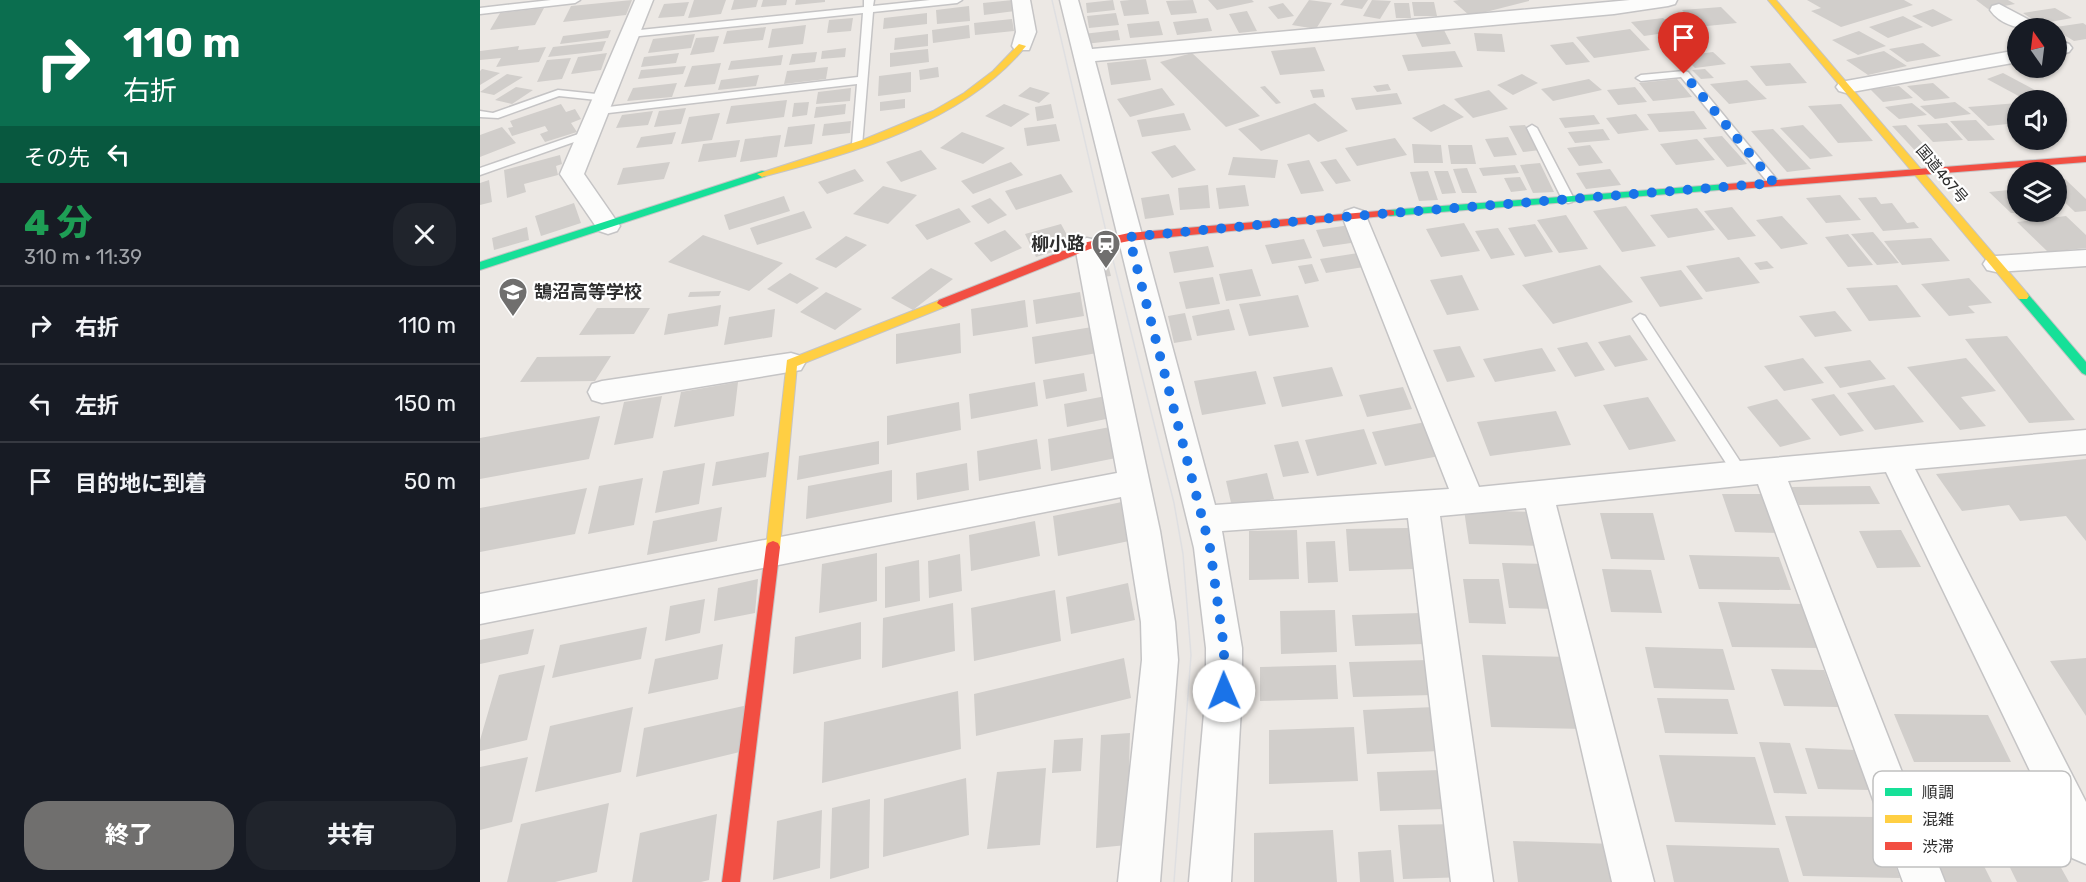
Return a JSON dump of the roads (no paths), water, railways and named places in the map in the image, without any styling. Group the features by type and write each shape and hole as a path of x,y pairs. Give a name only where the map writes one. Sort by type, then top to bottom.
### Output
{"main road":[{"name":"国道467号","path":"1772,0 2086,370"},
{"path":"480,266 858,144 942,112 998,75 1022,46"},
{"path":"731,882 773,552 791,363 1087,246 1129,237 1354,216 2086,159"}],"street":[{"path":"608,226 572,174 603,104 644,0"},
{"path":"1021,0 1026,32 1022,46"},
{"path":"1069,0 1210,548 1224,648 1224,691 1210,882"},
{"path":"1083,56 1454,15 1614,8 1668,0"},
{"path":"1999,10 2013,18"},
{"path":"1846,87 2007,58"},
{"path":"1354,216 1469,501"},
{"path":"1087,246 1134,482 1156,610 1160,660 1139,882"},
{"path":"1996,264 2086,258"},
{"path":"602,392 791,363"},
{"path":"1203,519 1469,501 2086,442"},
{"path":"1895,460 2050,771"},
{"path":"1754,472 1878,771"},
{"path":"480,609 1134,482"},
{"path":"1539,494 1633,882"},
{"path":"1422,503 1472,882"},
{"path":"2071,814 2086,844"},
{"path":"1918,867 1924,882"}],"lane":[{"path":"480,11 575,0"},
{"path":"630,34 869,5 957,0"},
{"path":"858,144 869,5"},
{"path":"1641,78 1684,74 1774,183"},
{"path":"480,114 494,116 558,93 603,104 863,80"},
{"path":"1532,128 1568,199"},
{"path":"480,172 590,133"},
{"path":"1640,319 1754,472"}],"tram line":[{"path":"1052,0 1108,240 1174,503 1183,554 1191,655 1174,882"}],"place":[{"name":"柳小路","path":"1106,270"},
{"name":"鵠沼高等学校","path":"513,318"}]}
